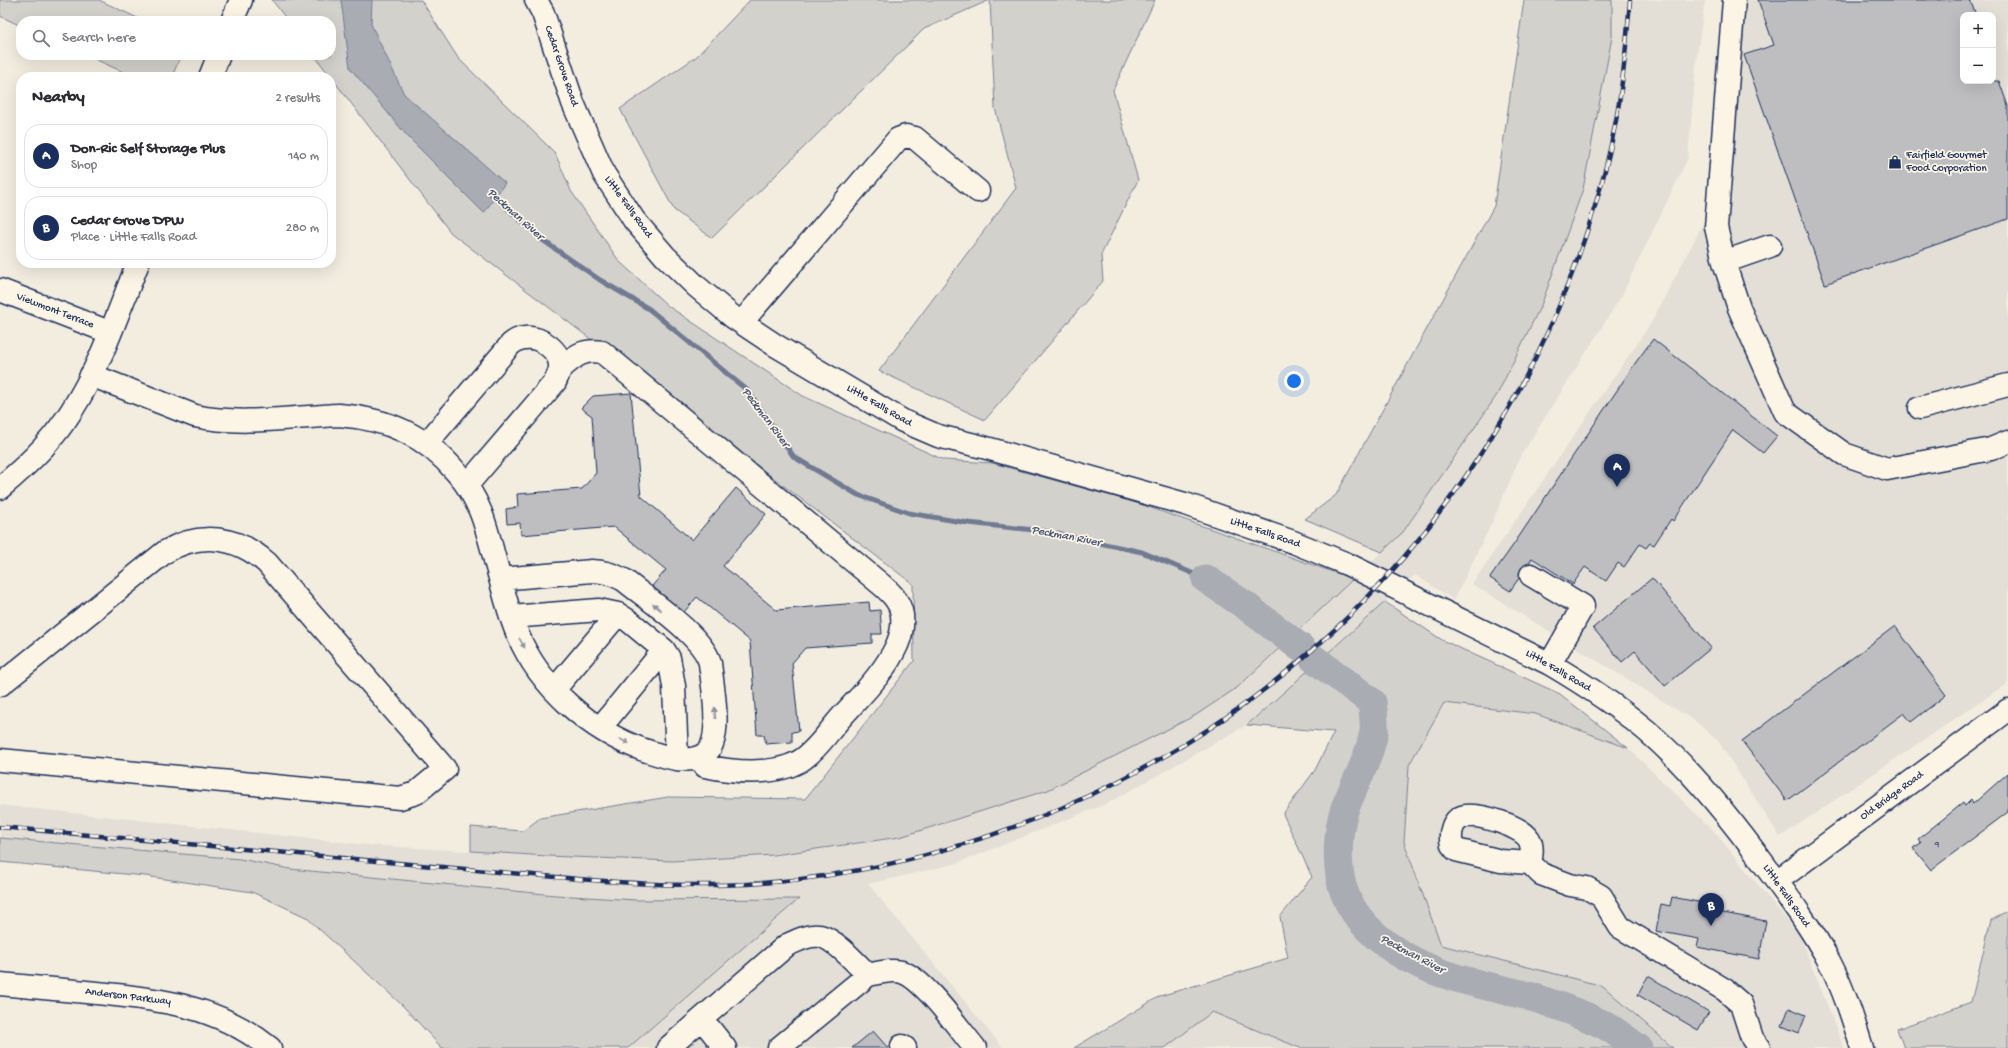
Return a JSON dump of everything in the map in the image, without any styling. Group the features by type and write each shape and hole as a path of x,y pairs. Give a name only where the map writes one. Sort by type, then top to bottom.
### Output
{"street":[{"path":"234,16 241,0"},
{"name":"Cedar Grove Road","path":"536,0 543,13 573,103 586,132"},
{"path":"1734,0 1716,227 1724,262 1739,308 1785,412 1844,454 1887,469 1991,449 2008,442"},
{"path":"212,72 217,60"},
{"name":"Little Falls Road","path":"586,132 604,174 634,220 665,256 696,286 742,322 775,345 903,421 938,436 983,447 1186,504 1293,542 1360,571 1550,664 1600,695 1663,746 1714,802 1777,881 1809,928 1830,964 1850,1010 1862,1048"},
{"path":"742,322 898,139 906,136 914,138 978,191"},
{"path":"1724,262 1770,246"},
{"path":"0,488 48,443 72,410 92,375 136,268"},
{"name":"Viewmont Terrace","path":"0,290 110,332"},
{"path":"428,443 501,355 517,340 530,338 540,340 553,350 558,357 560,369 555,382 547,394 467,485"},
{"path":"560,369 581,353 592,351 602,352 878,581 896,599 900,607 902,615 901,634 889,660 815,748 802,760 773,770 749,772 705,766 700,758"},
{"path":"92,375 195,416 208,419 238,421 353,416 385,424 428,443 447,461 467,485 484,516 511,617 519,637 532,660 554,690 576,710 600,728 634,746 676,759 690,760 700,758 708,752 717,730 708,654 701,645 624,580 614,574 602,571 501,579"},
{"path":"1920,408 2008,385"},
{"path":"0,685 165,552 175,546 196,539 221,539 246,547 267,563 445,769 416,793 400,798 0,760"},
{"path":"1531,575 1583,606 1550,664"},
{"path":"511,617 599,610 618,614 629,621 664,650 669,658 672,668 676,759"},
{"path":"554,690 618,614"},
{"path":"600,728 664,650"},
{"name":"Old Bridge Road","path":"1777,881 2008,710"},
{"path":"1530,863 1541,874 1570,885 1587,888 1601,896 1620,927 1725,990 1741,1004 1752,1038 1759,1048"},
{"path":"668,1048 787,945 805,937 820,936 832,943 868,975"},
{"path":"779,1048 868,975 884,972 902,972 915,980 931,996 975,1048"},
{"name":"Anderson Parkway","path":"0,984 138,997 182,1004 224,1019 245,1030 270,1048"},
{"path":"702,1019 725,1048"}],"shaded area":[{"path":"0,0 99,0 133,16 16,16 16,24 0,16"},
{"path":"272,0 421,0 458,58 555,153 571,191 619,261 668,306 803,396 944,460 992,463 1137,503 1353,579 1238,687 1196,715 1048,790 900,837 774,855 672,861 547,856 471,851 471,827 523,831 540,818 668,797 805,799 914,661 913,584 451,233 336,84 336,72 327,72 318,60 336,60 336,16 284,16"},
{"path":"341,0 372,0 371,24 404,94 505,183 484,213 408,137 350,68"},
{"path":"750,0 990,0 924,29 712,238 674,210 620,109 696,57"},
{"path":"990,0 1155,0 1113,90 1138,180 1101,255 1103,281 985,420 879,371 1016,188 995,108"},
{"path":"1524,0 1612,0 1612,37 1583,189 1542,303 1497,395 1403,532 1382,552 1305,519 1336,495 1494,206"},
{"path":"1612,0 1705,0 1697,55 1688,158 1621,297 1520,457 1494,518 1454,600 1415,575 1247,725 1108,803 955,864 868,884 1003,1048 628,1048 799,899 636,900 555,895 290,869 240,859 0,838 0,805 368,845 547,856 672,861 774,855 900,837 1238,687 1403,532 1497,395 1542,303 1583,189 1612,37"},
{"path":"1726,0 2008,0 2008,683 1780,837 1718,741 1695,721 1472,584 1651,323 1709,212"},
{"path":"97,60 179,60 174,72 123,72"},
{"path":"1385,602 1442,640 1560,694 1628,748 1536,714 1444,703 1409,765 1404,842 1441,945 1603,986 1673,1048 1300,1048 1212,1012 1165,1048 1074,1048 1160,996 1288,958 1280,917 1312,877 1283,814 1315,770 1334,732 1247,725"},
{"path":"1445,703 1536,714 1628,748 1713,830 1800,936 1844,1048 1673,1048 1603,986 1441,945 1404,842 1409,765"},
{"path":"0,838 240,859 290,869 555,895 636,900 799,899 628,1048 442,1048 402,1005 306,917 252,892 145,876 0,862"},
{"path":"2008,912 2008,1048 1904,1048 1897,1029 1971,1002 1991,920"},
{"path":"1212,1012 1300,1048 1165,1048"}],"building":[{"name":"Fairfield Gourmet Food Corporation","path":"1758,0 1970,0 1975,12 1960,12 1960,84 1996,84 1996,81 1999,81 2008,106 2008,219 1825,284 1744,55 1774,45"},
{"path":"1653,339 1777,436 1763,453 1733,430 1673,521 1671,519 1654,545 1650,543 1646,548 1640,544 1624,567 1618,563 1606,581 1585,567 1573,584 1532,558 1529,563 1521,568 1519,578 1510,591 1490,578"},
{"path":"631,393 641,496 692,540 736,488 766,514 723,566 776,610 869,602 870,611 880,610 882,634 872,634 872,643 805,648 792,663 799,731 792,732 792,742 766,744 764,735 757,735 750,641 697,597 684,612 652,586 666,570 614,527 521,535 520,523 507,524 506,509 518,507 517,494 582,489 596,473 592,416 581,408 593,396"},
{"path":"1652,578 1711,648 1665,686 1635,651 1622,662 1593,628"},
{"path":"1895,626 1946,695 1911,722 1904,713 1787,801 1742,741"},
{"path":"2008,773 2008,812 1931,870 1913,848 1921,843 1918,839 1963,803 1965,806 1971,800 1973,804"},
{"path":"1672,897 1703,903 1702,909 1766,921 1759,959 1697,947 1699,939 1656,931 1661,904 1670,906"},
{"path":"1648,976 1709,1012 1698,1030 1638,995"},
{"path":"1789,1008 1806,1015 1799,1033 1782,1026"},
{"path":"873,1031 888,1048 852,1048"}],"waterway":[{"name":"Peckman River","path":"490,193 541,239 600,280 649,309 748,391 794,457 858,495 909,513 968,523 1043,531 1142,552 1206,579"},
{"name":"Peckman River","path":"1206,579 1246,606 1301,648"},
{"name":"Peckman River","path":"1313,658 1372,702 1374,717 1374,732 1372,741 1344,810 1340,826 1338,852 1339,868 1343,887 1350,905 1361,920 1374,934 1390,947 1424,966 1452,977 1535,998 1572,1011 1608,1027 1638,1048"}],"railway":[{"path":"0,827 357,860 619,882 726,885 762,883 838,874 914,858 988,836 1060,808 1130,775 1197,736 1260,693 1319,644 1359,606 1397,565 1433,522 1466,476 1496,429 1524,380 1549,330 1570,279 1588,229 1603,178 1615,126 1625,55 1630,0"}],"place":[{"name":"Fairfield Gourmet Food Corporation","path":"1895,162"},
{"name":"Don-Ric Self Storage Plus","path":"1617,487"},
{"name":"Cedar Grove DPW","path":"1711,926"}]}
